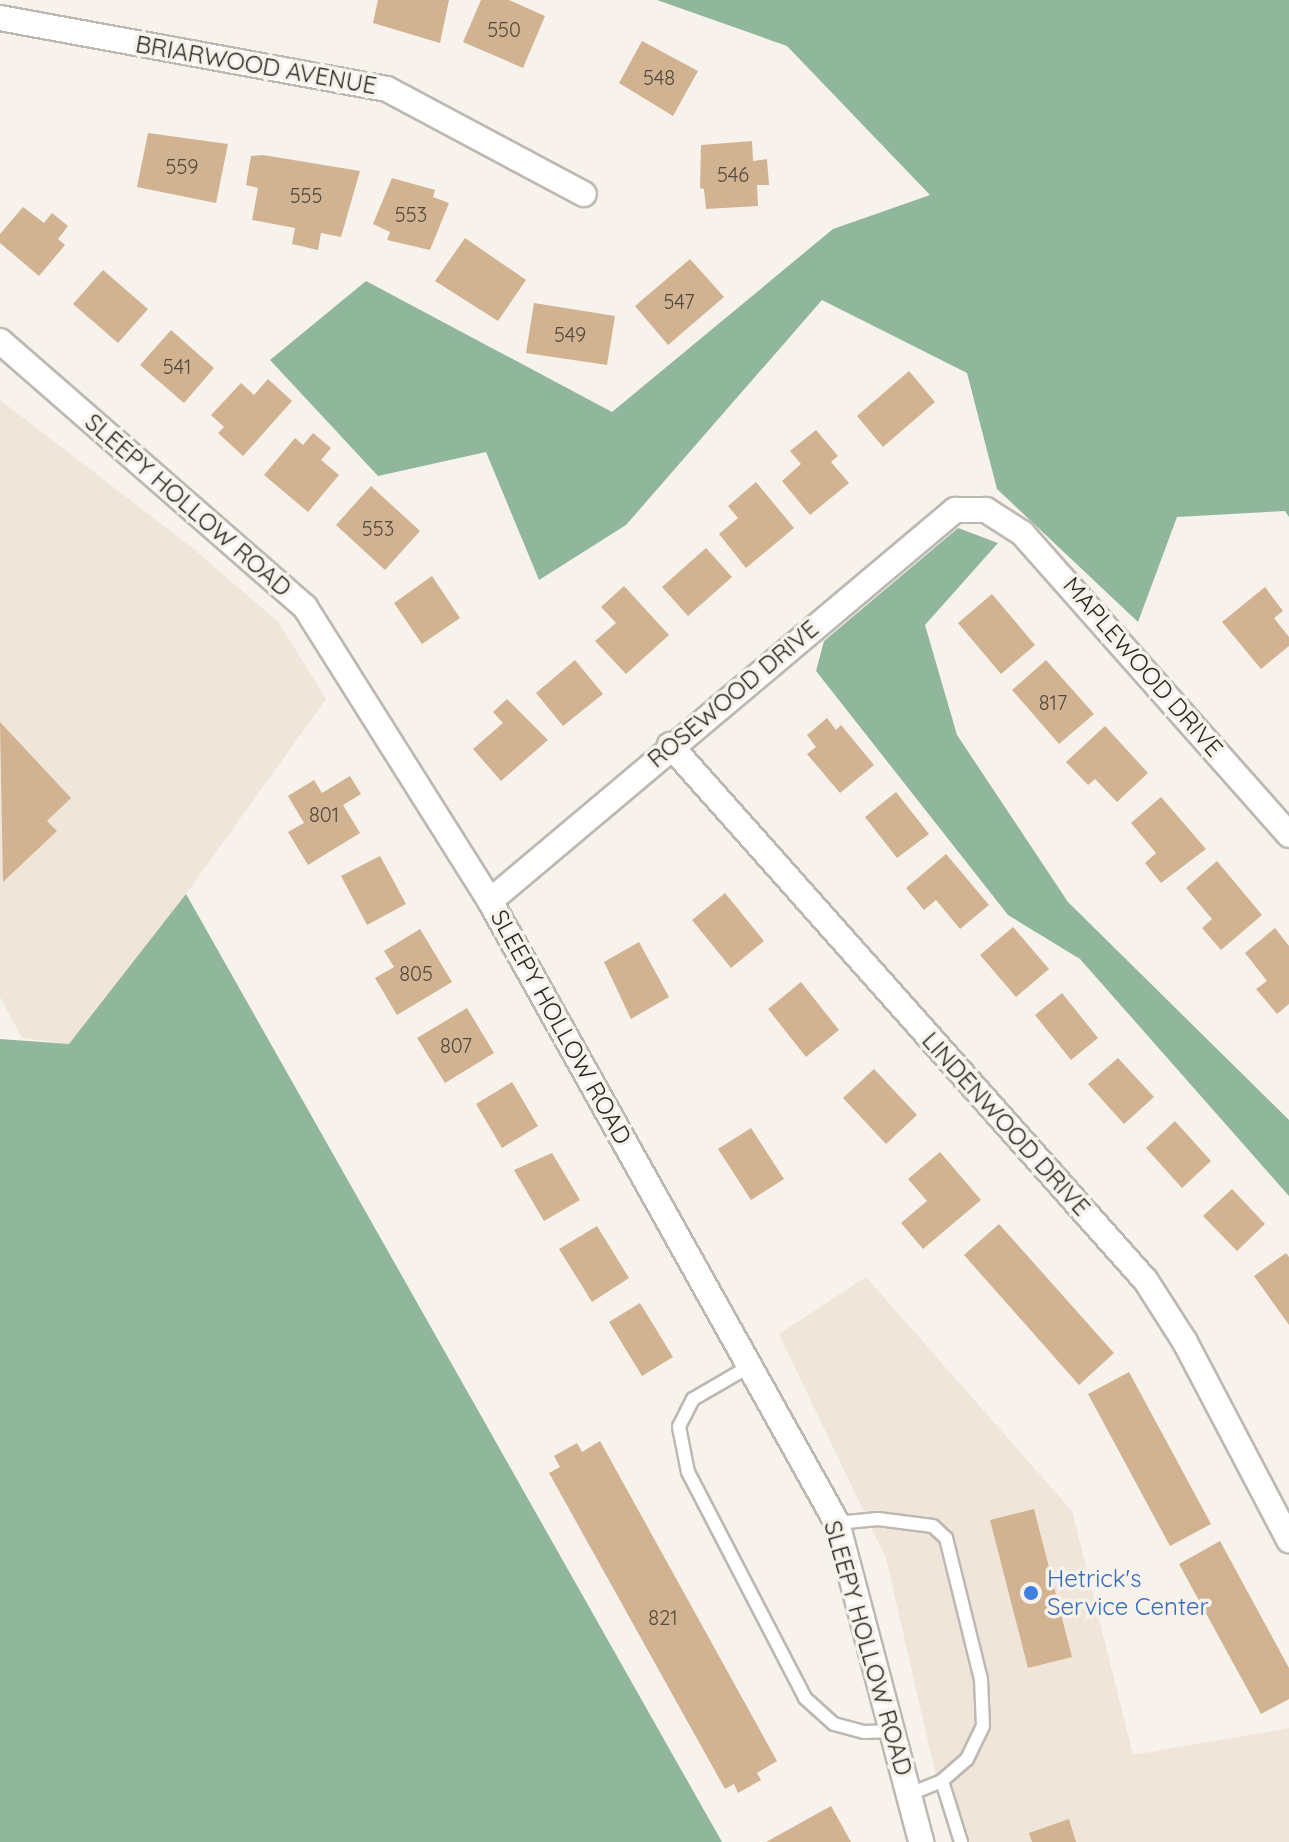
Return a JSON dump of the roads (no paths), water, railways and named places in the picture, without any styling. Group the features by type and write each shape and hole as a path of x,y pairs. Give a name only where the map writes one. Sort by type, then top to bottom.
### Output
{"street":[{"name":"BRIARWOOD AVENUE","path":"0,18 387,89 584,194"},
{"name":"SLEEPY HOLLOW ROAD","path":"0,341 305,607 490,901 837,1523 921,1842"},
{"name":"ROSEWOOD DRIVE","path":"490,901 670,745 955,510 986,510"},
{"name":"MAPLEWOOD DRIVE","path":"986,510 1022,533 1058,569 1289,835"},
{"name":"LINDENWOOD DRIVE","path":"670,745 1146,1281 1185,1342 1289,1540"}],"lane":[{"path":"750,1366 693,1399 679,1427 688,1472 805,1698 834,1724 864,1732 893,1731"},
{"path":"837,1523 878,1519 933,1526 946,1538 981,1679 983,1726 967,1759 942,1781 909,1794"},
{"path":"942,1781 961,1842"}],"place":[{"name":"Hetrick's Service Center","path":"1031,1593"}]}
